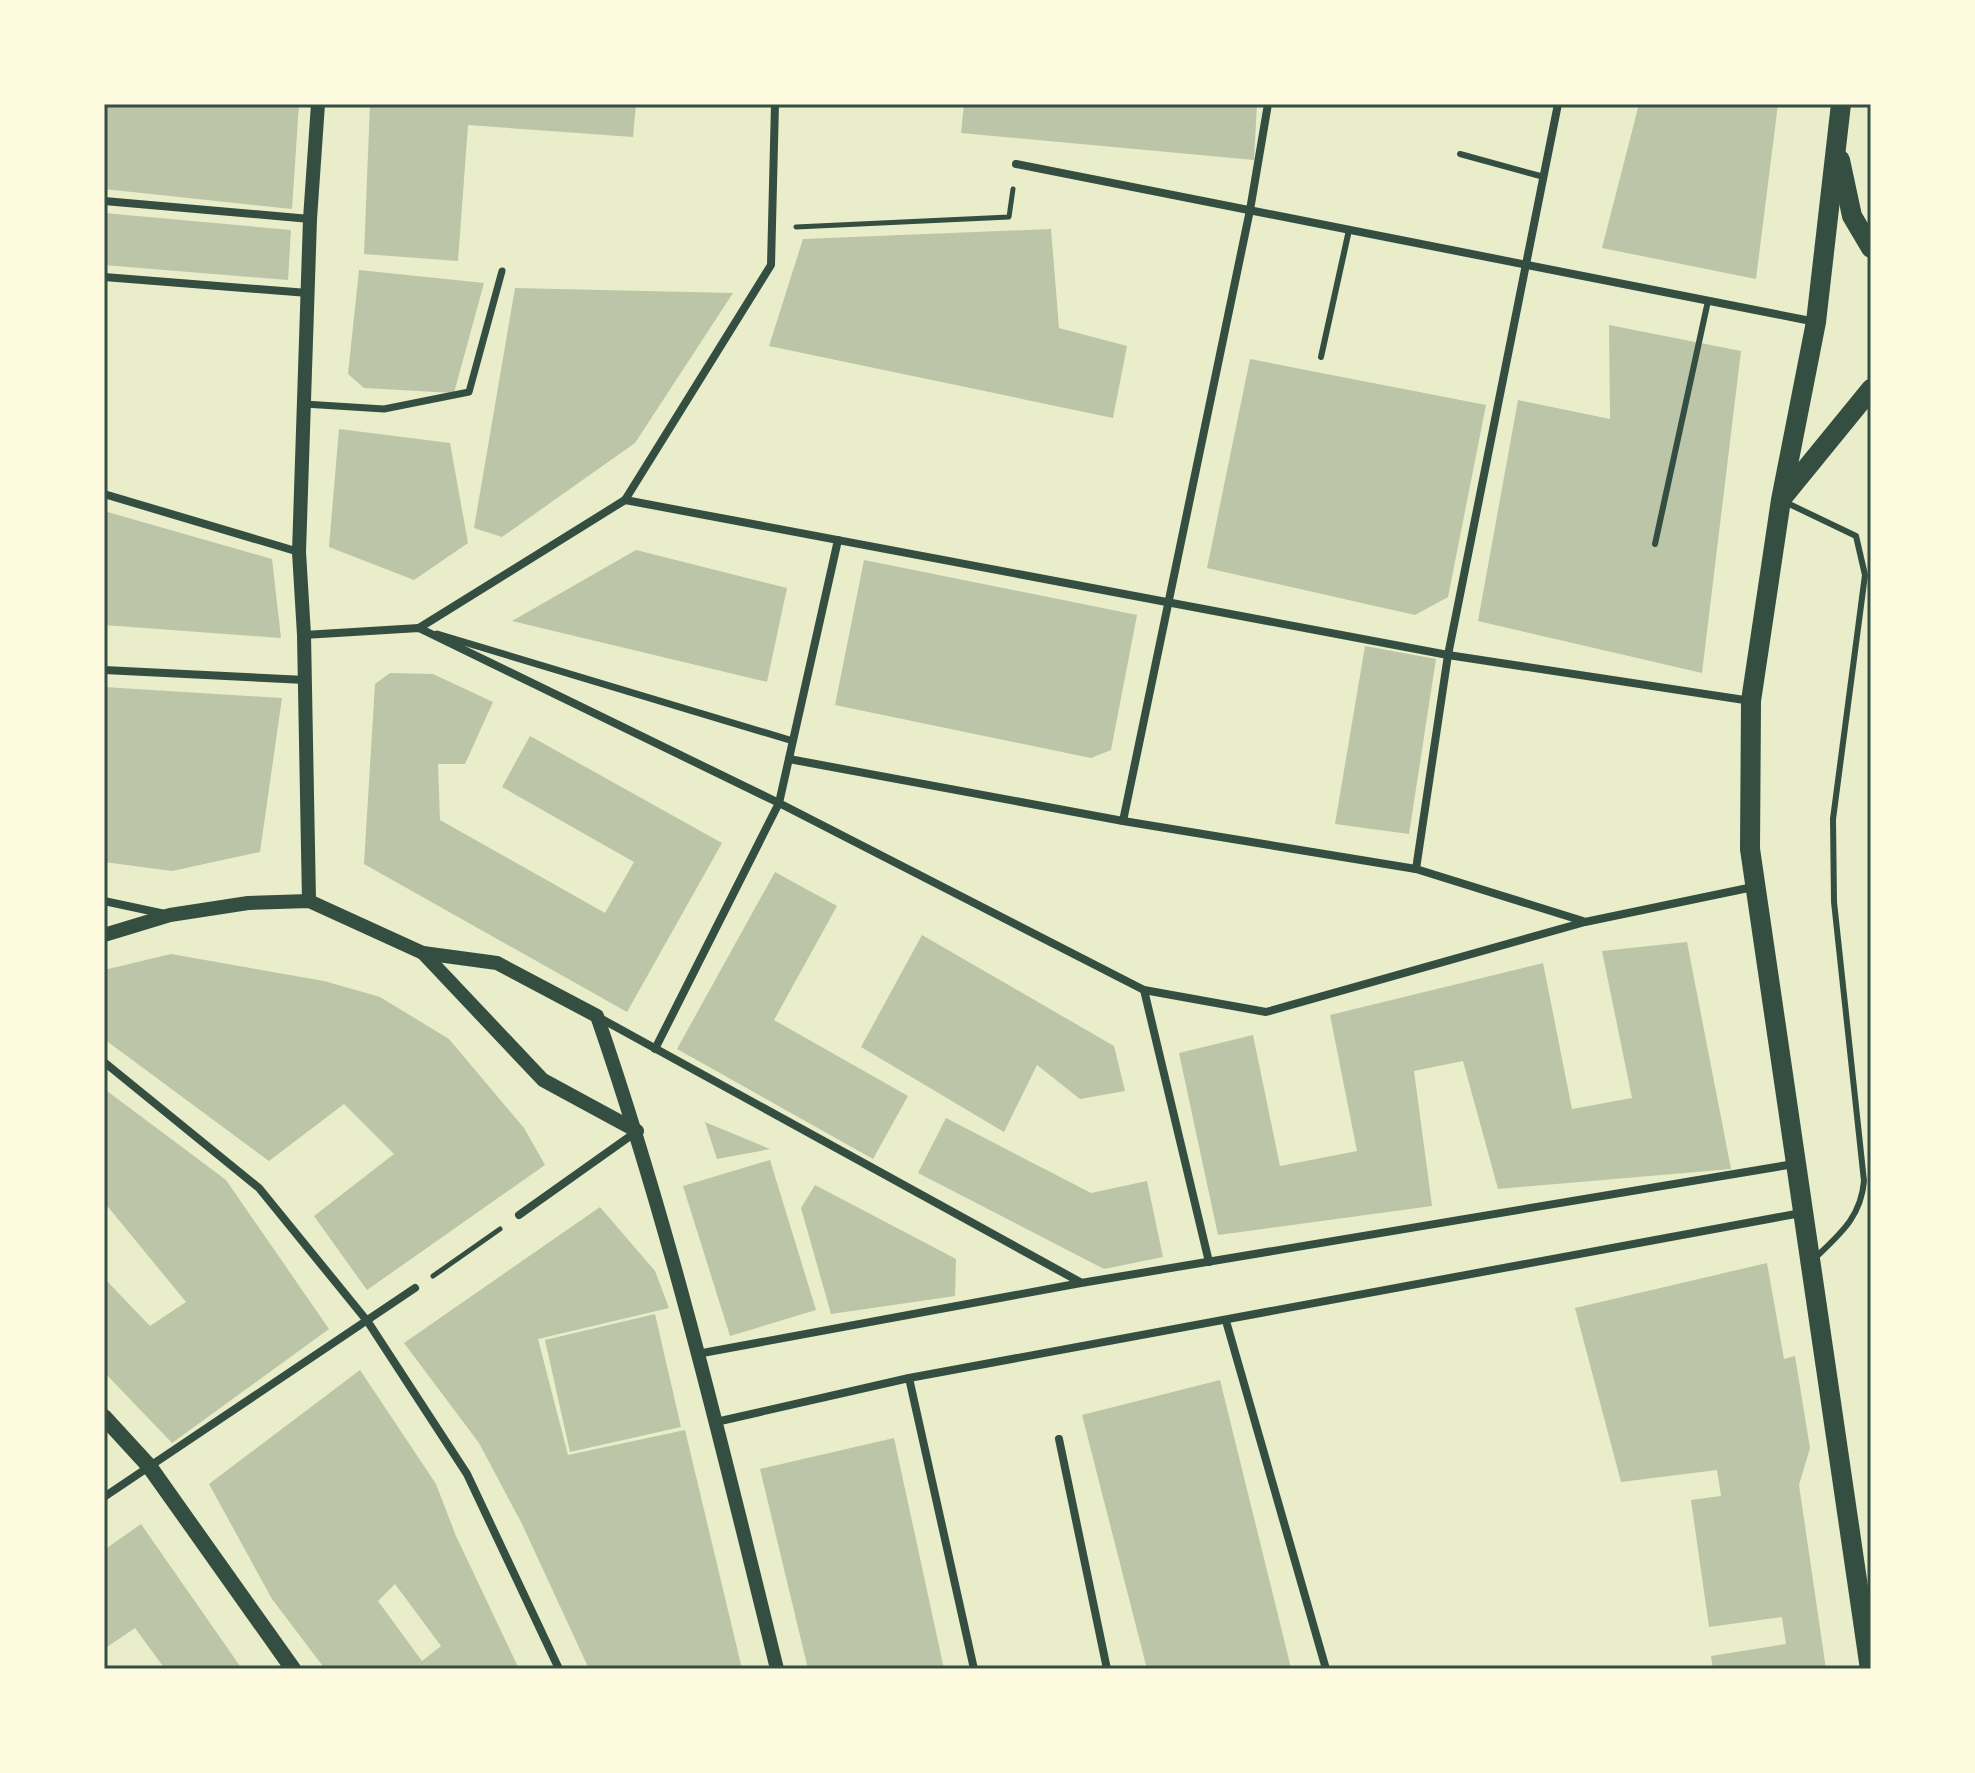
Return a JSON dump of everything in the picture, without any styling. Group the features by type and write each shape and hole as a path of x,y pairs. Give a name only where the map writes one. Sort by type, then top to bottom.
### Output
{"main road":[{"path":"1841,104 1816,322 1781,500 1751,701 1753,887 1870,1669"},
{"path":"1837,145 1852,216 1871,248"},
{"path":"1781,500 1871,389"},
{"path":"104,1417 149,1466 293,1669"}],"street":[{"path":"309,901 304,635 299,552 310,219 318,104"},
{"path":"419,628 625,500 771,265 775,104"},
{"path":"1123,821 1250,210 1268,104"},
{"path":"1416,869 1448,655 1558,104"},
{"path":"1016,164 1816,322"},
{"path":"104,201 310,219"},
{"path":"304,404 384,409 469,392 502,271"},
{"path":"104,277 308,293"},
{"path":"104,494 299,552"},
{"path":"625,500 1448,655 1751,701"},
{"path":"655,1049 779,803 838,540"},
{"path":"419,628 779,803 1144,990 1266,1012 1585,922 1753,887"},
{"path":"304,635 419,628 793,741"},
{"path":"104,670 305,680"},
{"path":"789,759 1123,821 1416,869 1585,922"},
{"path":"104,901 170,915"},
{"path":"104,935 170,915 248,903 309,901 423,953 497,963 1081,1283"},
{"path":"423,953 543,1080 637,1131"},
{"path":"1144,990 1209,1262"},
{"path":"597,1016 637,1131 716,1422 777,1669"},
{"path":"104,1062 259,1188 368,1322 467,1474 559,1669"},
{"path":"519,1215 637,1131"},
{"path":"697,1354 1081,1283 1794,1164"},
{"path":"716,1422 909,1378 1802,1213"},
{"path":"104,1497 415,1288"},
{"path":"1226,1321 1326,1669"},
{"path":"909,1378 974,1669"},
{"path":"1059,1439 1107,1669"}],"lane":[{"path":"1460,154 1544,177"},
{"path":"1321,357 1349,230"},
{"path":"1655,544 1708,301"},
{"path":"1781,500 1856,536 1865,575 1833,819 1834,902 1864,1181 1862,1205 1847,1228 1809,1264"}],"path":[{"path":"771,228 1009,217 1016,164"},
{"path":"415,1288 519,1215"}],"building":[{"path":"104,104 299,104 292,209 104,189"},
{"path":"370,104 636,104 633,137 468,125 458,261 364,254"},
{"path":"964,104 1257,104 1254,160 961,133"},
{"path":"1639,104 1778,104 1756,279 1602,248"},
{"path":"104,213 291,230 288,280 104,265"},
{"path":"1051,229 1059,328 1127,346 1113,418 769,346 803,239"},
{"path":"359,270 484,283 454,393 364,388 348,374"},
{"path":"515,288 733,293 635,443 502,537 474,528"},
{"path":"1609,325 1741,351 1702,673 1478,621 1518,400 1610,419"},
{"path":"1250,359 1486,405 1448,597 1415,615 1207,568"},
{"path":"339,429 450,443 468,543 414,580 329,547"},
{"path":"104,511 272,559 281,638 104,625"},
{"path":"636,550 787,588 767,682 512,621"},
{"path":"864,560 1137,615 1111,750 1091,758 835,705"},
{"path":"1365,646 1436,659 1409,834 1335,824"},
{"path":"390,673 433,674 493,702 465,764 438,764 440,820 605,913 634,862 502,787 530,736 722,843 627,1012 364,864 375,684"},
{"path":"104,687 282,698 260,852 172,871 104,862"},
{"path":"775,872 837,906 774,1020 908,1096 873,1159 677,1049"},
{"path":"922,935 1114,1046 1125,1091 1080,1099 1037,1065 1004,1132 861,1047"},
{"path":"1687,942 1731,1169 1498,1189 1463,1061 1414,1071 1432,1206 1218,1235 1179,1053 1253,1035 1280,1166 1357,1151 1330,1015 1543,963 1572,1109 1632,1098 1602,951"},
{"path":"171,954 324,981 380,997 449,1039 524,1128 545,1165 367,1290 314,1216 394,1154 344,1104 269,1161 104,1039 104,970"},
{"path":"107,1091 226,1180 329,1329 172,1443 104,1372 104,1278 150,1326 186,1302 104,1202"},
{"path":"946,1118 1091,1193 1147,1181 1163,1257 1104,1269 918,1173"},
{"path":"705,1122 770,1149 717,1159"},
{"path":"770,1160 816,1310 730,1336 683,1186"},
{"path":"815,1185 956,1259 955,1296 831,1314 801,1208"},
{"path":"600,1207 655,1271 669,1308 538,1339 568,1455 685,1430 742,1669 589,1669 522,1524 479,1443 404,1343"},
{"path":"1767,1263 1784,1359 1795,1356 1810,1448 1799,1485 1826,1669 1713,1669 1711,1656 1786,1644 1782,1617 1709,1627 1691,1500 1721,1496 1717,1470 1621,1482 1575,1308"},
{"path":"655,1314 681,1427 570,1452 545,1340"},
{"path":"360,1370 436,1484 456,1536 519,1669 325,1669 272,1599 209,1484","holes":["395,1584 441,1646 422,1661 378,1601"]},
{"path":"1220,1380 1291,1668 1147,1669 1082,1415"},
{"path":"894,1438 944,1669 808,1669 760,1469"},
{"path":"141,1524 242,1669 165,1669 135,1628 104,1649 104,1550"}]}
